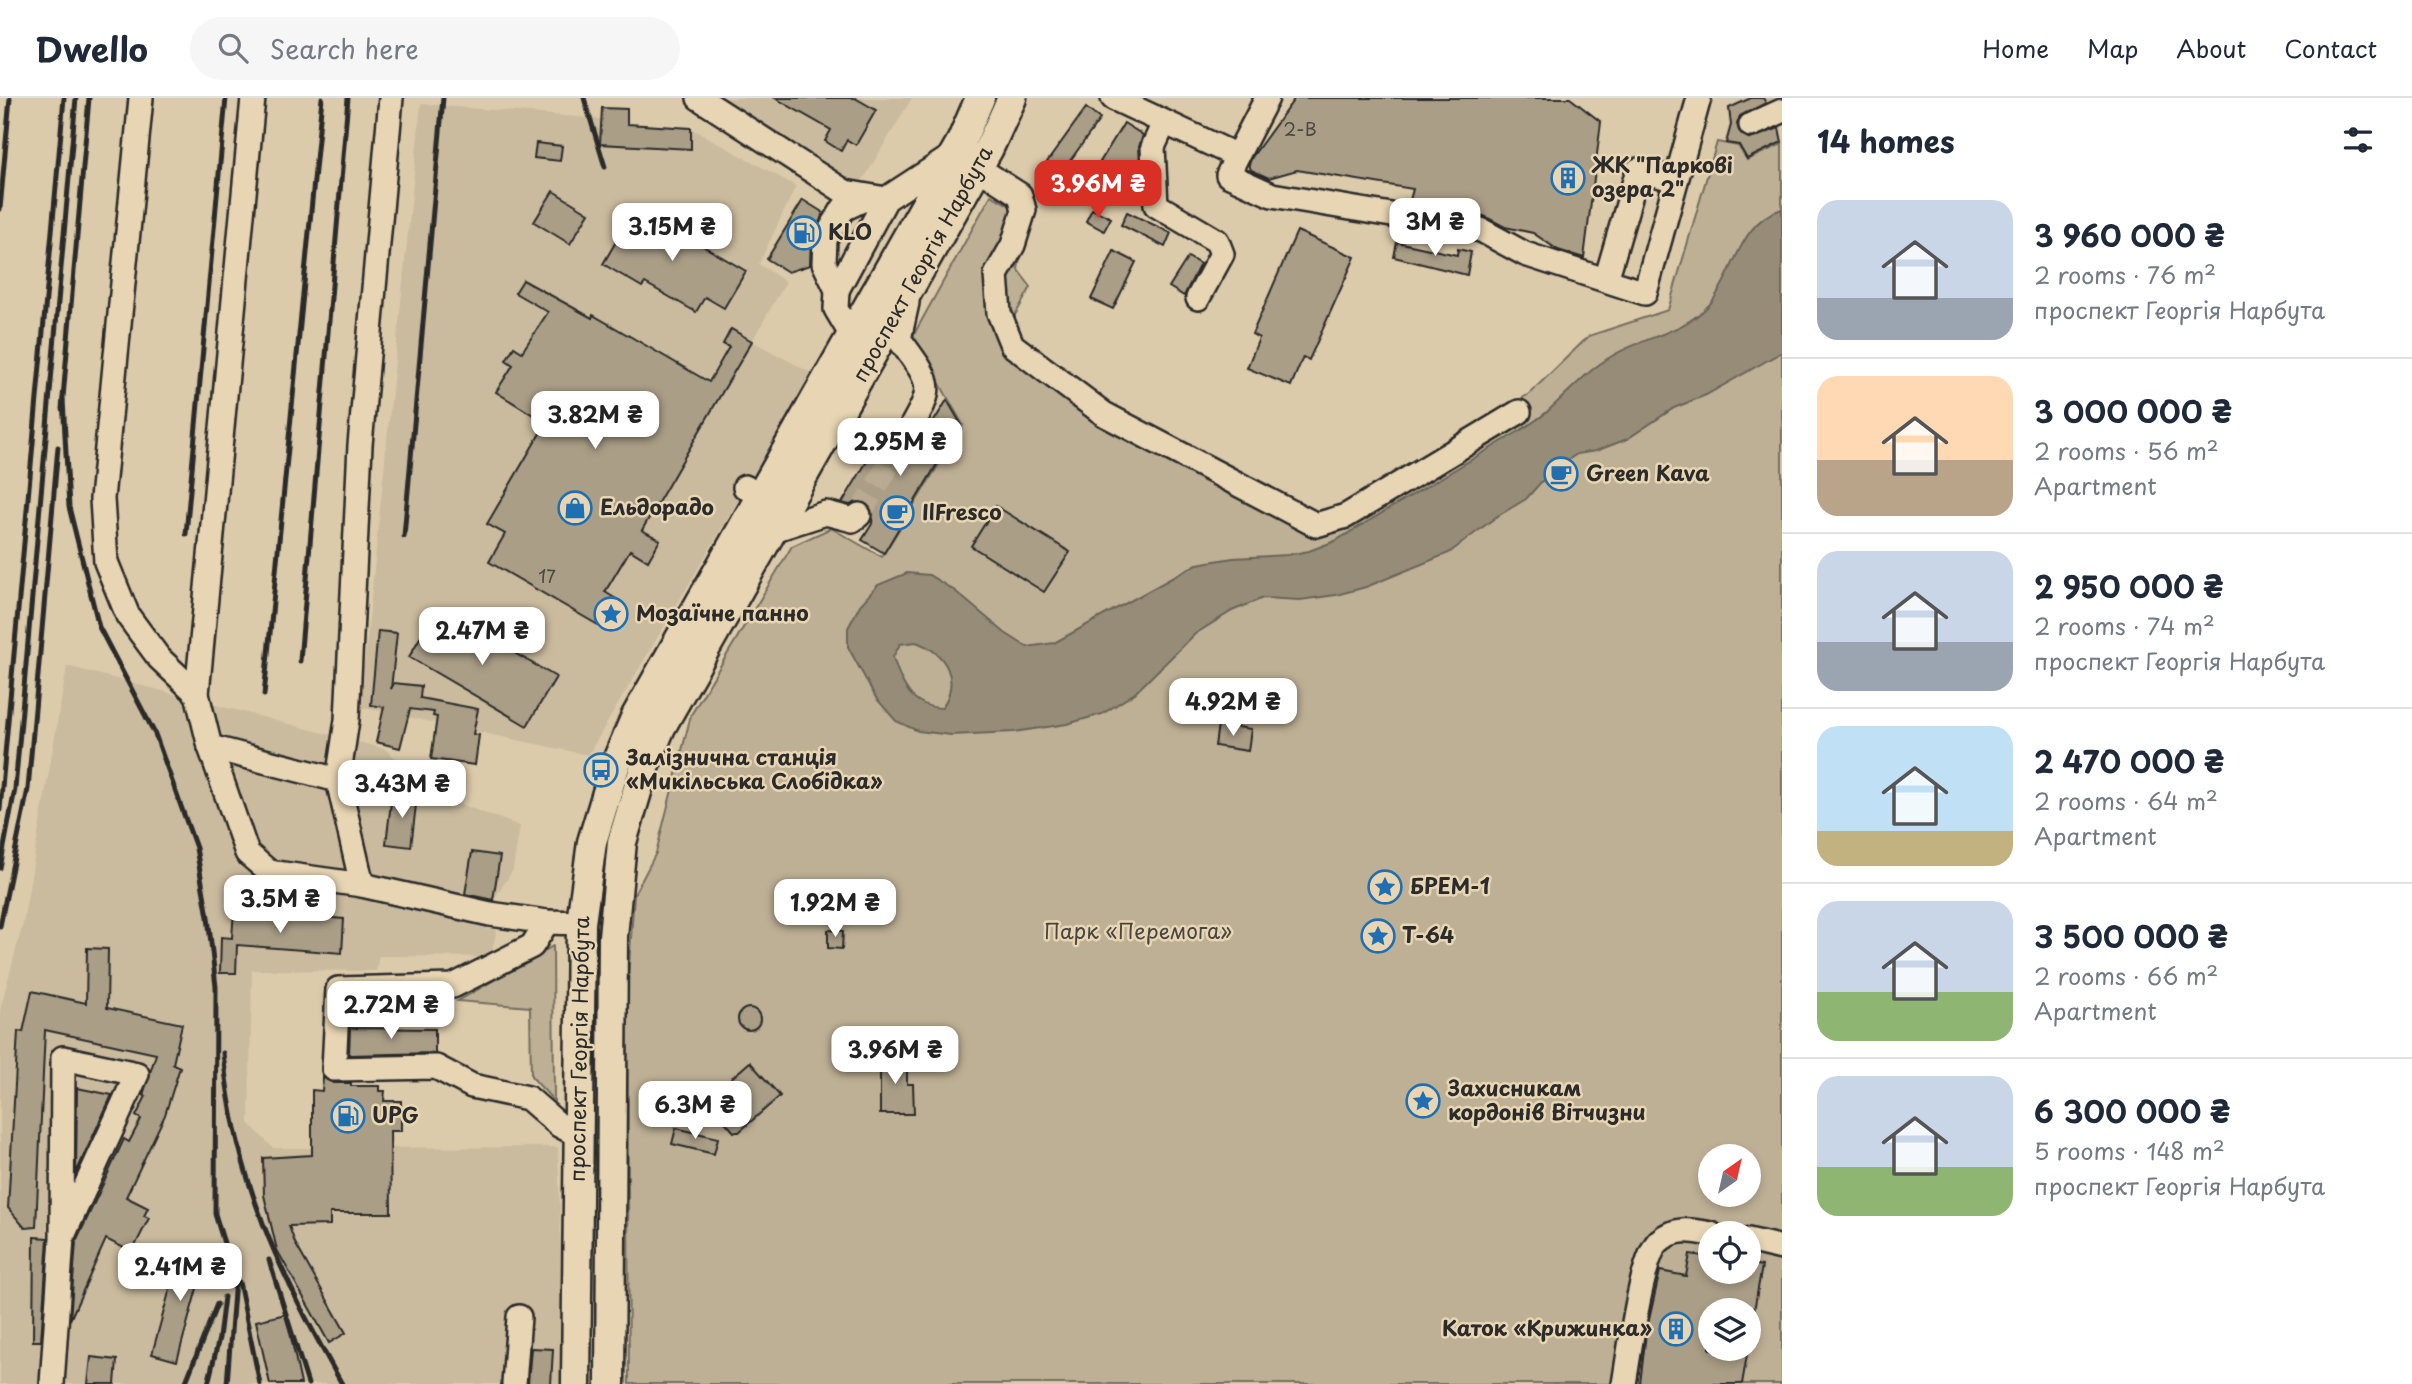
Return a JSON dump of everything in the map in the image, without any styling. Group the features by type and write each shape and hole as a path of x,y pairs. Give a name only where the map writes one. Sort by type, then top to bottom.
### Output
{"main road":[{"name":"проспект Георгія Нарбута","path":"576,1384 581,923 592,842 616,763 691,597 753,491 848,342 952,156 980,98"},
{"name":"проспект Георгія Нарбута","path":"610,1384 613,936 622,842 645,765 662,727 978,168 1012,98"}],"lane":[{"path":"141,98 102,499 106,562 128,615 159,658 197,694"},
{"path":"253,98 197,694 210,747 247,853 269,872 362,885 490,914 547,922 581,923"},
{"path":"362,885 338,780 347,720 360,445 391,98"},
{"path":"699,98 845,192 886,200"},
{"path":"1113,98 1237,156"},
{"path":"1267,98 1228,175 1272,195 1481,230 1525,254 1645,293 1699,98"},
{"path":"1751,125 1782,110 1777,98"},
{"path":"1164,123 1153,147 1156,205 1217,241 1222,254 1198,298"},
{"path":"848,342 849,331 836,309 837,290 886,200 952,156"},
{"path":"978,168 1020,195 1024,210 1013,245 996,275 999,313 1012,345 1104,414 1316,525 1346,516 1519,412"},
{"path":"1606,280 1638,170 1676,180"},
{"path":"837,290 824,263 825,239 843,209 862,200 886,200"},
{"path":"905,438 927,394 927,377 899,339 908,292"},
{"path":"773,530 826,513 847,520 853,520 859,515"},
{"path":"210,747 338,780"},
{"path":"547,922 532,946 453,986 338,989 334,1069 436,1067 472,1086 528,1098 559,1125 578,1135"},
{"path":"52,1384 62,1238 63,1058 137,1074 62,1238"},
{"path":"1624,1384 1646,1264 1657,1242 1674,1232 1698,1232"},
{"path":"1761,1243 1782,1248"},
{"path":"514,1384 519,1317"}],"shaded area":[{"path":"704,98 912,98 863,180 850,185"},
{"path":"1746,98 1782,98 1782,144 1747,160 1724,144 1729,124 1727,107"},
{"path":"421,104 601,119 602,108 627,109 627,124 691,128 796,186 759,264 786,282 752,341 813,374 588,755 360,707"},
{"path":"1782,209 1782,352 1706,395 1674,408 1627,439 1596,451 1577,454 1550,472 1526,499 1496,517 1449,553 1366,587 1300,600 1263,598 1232,611 1195,634 1135,693 1102,714 1067,724 1014,732 951,735 918,731 896,721 876,698 848,647 848,628 860,605 878,585 907,573 929,575 955,591 1005,633 1027,647 1054,643 1197,564 1233,558 1287,555 1309,551 1335,541 1537,420 1587,374 1612,356 1676,328 1699,314 1719,292 1747,237 1767,216","holes":["916,642 927,647 942,660 950,677 948,697 942,708 931,707 915,699 904,685 893,657 900,644"]},
{"path":"67,666 385,749 438,796 520,826 513,870 492,903 487,929 497,930 490,957 379,956 376,971 252,970 249,1123 273,1148 558,1147 565,1384 0,1384 0,1010 23,923"}],"green space":[{"name":"Парк «Перемога»","path":"1717,142 1738,146 1747,160 1782,144 1782,1384 629,1384 627,994 634,895 656,853 691,715 792,546 831,528 882,557 963,425 913,336 991,195 1030,217 1022,241 1018,270 1031,287 1011,322 1016,334 1110,408 1322,518 1529,394 1589,336 1668,310"},
{"path":"553,946 554,1101 531,1076 530,1007 458,1001"}],"building":[{"path":"775,98 855,98 876,110 856,145 847,140 841,151 825,141 831,130"},
{"path":"1295,98 1570,98 1601,122 1584,258 1558,250 1533,233 1505,227 1484,216 1409,204 1413,189 1297,170 1269,178 1251,170 1249,164 1252,157"},
{"path":"1751,98 1763,98 1766,103 1740,116 1737,124 1739,131 1750,139 1779,128 1782,142 1747,159 1739,145 1726,143 1731,125 1729,108"},
{"path":"602,108 627,109 627,124 691,128 691,149 600,144"},
{"path":"1086,108 1100,119 1052,186 1037,176"},
{"path":"1124,123 1143,135 1139,147 1140,162 1129,180 1100,162"},
{"path":"536,143 562,146 560,161 534,158"},
{"path":"553,191 589,213 570,244 534,222"},
{"path":"803,200 824,213 811,238 810,265 788,272 767,259"},
{"path":"636,207 746,271 724,308 705,297 696,312 645,283 642,287 603,264"},
{"path":"1092,209 1111,218 1104,231 1086,221"},
{"path":"1127,212 1171,233 1165,247 1121,225"},
{"path":"1297,231 1355,257 1309,360 1303,357 1291,386 1247,368 1259,338 1252,334"},
{"path":"1397,242 1457,255 1458,249 1471,252 1467,275 1394,257"},
{"path":"1114,251 1136,262 1113,309 1091,299"},
{"path":"1188,257 1200,264 1184,296 1169,287"},
{"path":"523,280 592,318 593,315 709,382 729,347 723,344 731,329 752,341 642,530 660,540 648,561 630,550 605,592 621,602 605,629 489,562 505,534 487,524 546,423 496,392 513,365 506,360 514,347 522,352 548,312 515,293"},
{"path":"947,400 961,424 884,553 862,540 872,524 873,513 869,506 863,502 850,505 842,503 887,428 893,431 891,439 898,450 906,452 918,447"},
{"path":"996,506 1070,552 1044,592 971,546"},
{"path":"437,608 556,677 527,726 409,657"},
{"path":"378,631 397,633 391,689 394,683 421,686 420,698 478,709 473,734 479,735 475,765 431,759 437,717 433,716 434,712 410,709 400,748 376,742 384,707 371,705"},
{"path":"1218,724 1251,729 1248,751 1215,746"},
{"path":"392,794 417,796 411,847 386,844"},
{"path":"472,852 500,856 493,900 465,894"},
{"path":"234,910 344,919 342,953 237,945 236,973 220,973 221,937 232,938"},
{"path":"828,930 843,931 842,949 828,948"},
{"path":"87,948 108,949 107,1008 182,1024 173,1064 180,1067 165,1115 126,1197 148,1208 144,1216 149,1218 132,1252 106,1239 70,1320 76,1242 124,1139 129,1142 141,1119 136,1116 146,1096 143,1095 156,1054 45,1030 36,1227 25,1228 8,1208 18,1031 23,1032 32,991 86,1003"},
{"path":"745,1008 753,1008 760,1015 760,1023 753,1030 745,1030 738,1023 738,1015"},
{"path":"350,1028 435,1029 435,1053 349,1055"},
{"path":"880,1053 896,1053 896,1058 907,1058 907,1084 913,1084 914,1114 880,1114"},
{"path":"750,1062 780,1096 739,1132 734,1132 706,1100"},
{"path":"323,1077 334,1083 351,1083 351,1086 379,1086 379,1091 385,1091 384,1101 401,1101 401,1131 390,1131 391,1213 330,1213 330,1225 289,1226 295,1243 346,1333 329,1343 277,1250 264,1195 263,1158 312,1155 312,1090 322,1091"},
{"path":"77,1088 112,1095 76,1173"},
{"path":"676,1128 718,1138 714,1154 672,1144"},
{"path":"34,1237 48,1238 41,1341 33,1341"},
{"path":"182,1245 207,1252 177,1361 152,1354"},
{"name":"Каток «Крижинка»","path":"1690,1254 1698,1255 1698,1284 1759,1284 1756,1298 1698,1298 1698,1361 1746,1361 1742,1384 1640,1384 1646,1333 1660,1271 1686,1276"},
{"path":"286,1314 301,1384 270,1384 256,1321"},
{"path":"531,1348 553,1349 551,1384 528,1384"},
{"path":"91,1357 117,1360 115,1384 88,1384"}],"tunnel":[{"path":"859,515 905,438"}],"railway":[{"path":"0,209 10,98"},
{"path":"0,810 64,98"},
{"path":"0,868 15,789 76,98"},
{"path":"62,409 89,98"},
{"path":"186,534 226,98"},
{"path":"264,695 322,98"},
{"path":"300,661 348,98"},
{"path":"404,536 443,98"},
{"path":"584,98 605,167"},
{"path":"63,399 69,507 99,627 155,734 196,848 208,917 216,987 215,1214 235,1279 227,1384"},
{"path":"0,926 28,789 58,447"},
{"path":"223,1053 238,1144 264,1225 299,1304 342,1384"},
{"path":"269,1260 308,1384"},
{"path":"239,1282 260,1384"},
{"path":"208,1384 219,1338 224,1297"},
{"path":"185,1384 217,1304"}],"place":[{"name":"ЖК \"Паркові озера 2\"","path":"1568,178"},
{"name":"KLO","path":"804,233"},
{"name":"Green Kava","path":"1561,474"},
{"name":"Ельдорадо","path":"575,508"},
{"name":"IlFresco","path":"897,513"},
{"name":"Мозаїчне панно","path":"611,614"},
{"name":"Залізнична станція «Микільська Слобідка»","path":"601,770"},
{"name":"БРЕМ-1","path":"1385,887"},
{"name":"Т-64","path":"1378,936"},
{"name":"Захисникам кордонів Вітчизни","path":"1423,1101"},
{"name":"UPG","path":"348,1116"},
{"name":"Каток «Крижинка»","path":"1676,1329"}]}
